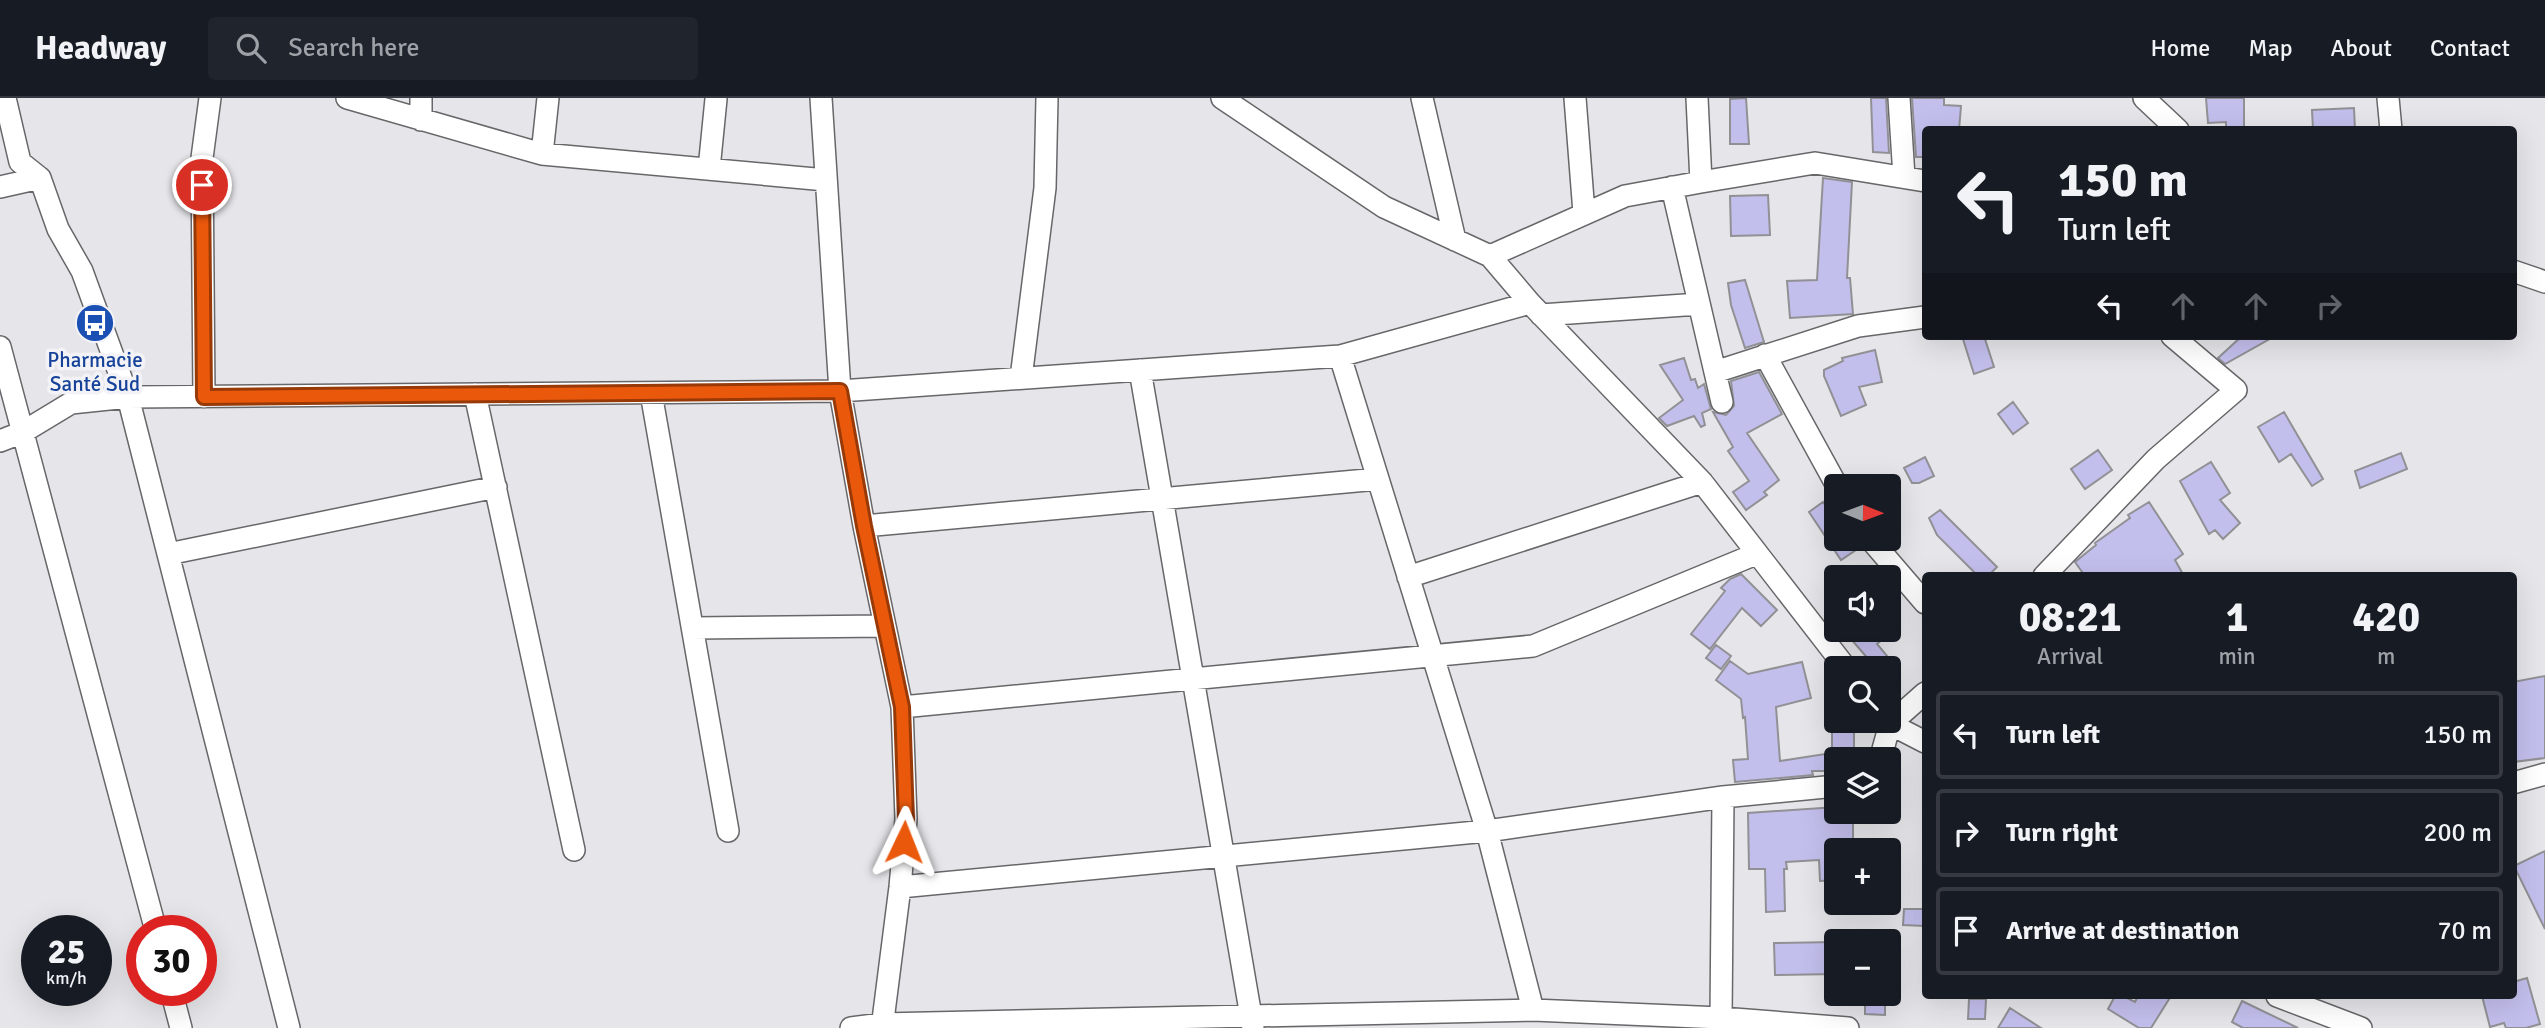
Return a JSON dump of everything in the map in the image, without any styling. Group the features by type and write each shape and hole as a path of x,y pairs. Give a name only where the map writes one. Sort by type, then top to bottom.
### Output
{"street":[{"path":"5,98 20,162 40,178 58,229 82,271 128,397 289,1028"},
{"path":"204,397 202,158 210,98"},
{"path":"347,98 542,154 826,180"},
{"path":"421,98 422,120"},
{"path":"542,154 548,98"},
{"path":"704,98 718,98 709,169"},
{"path":"821,98 840,391 864,526 902,707 906,819 882,1026"},
{"path":"1021,378 1045,188 1047,98"},
{"path":"1222,98 1384,206 1490,256 1535,309 1702,482 1837,656"},
{"path":"1422,98 1455,240"},
{"path":"1576,98 1584,214"},
{"path":"1697,98 1701,182"},
{"path":"1899,98 1904,177"},
{"path":"2144,98 2174,126"},
{"path":"2388,98 2391,126"},
{"path":"1490,256 1625,195 1815,163 1922,180"},
{"path":"0,187 40,178"},
{"path":"1672,187 1722,402"},
{"path":"2517,272 2545,282"},
{"path":"0,441 23,432 71,403 128,397 840,391 1340,356 1535,309 1699,304"},
{"path":"1715,372 1858,326 1922,317"},
{"path":"2048,572 2156,459 2236,390 2177,340"},
{"path":"0,347 152,915"},
{"path":"1766,355 1830,474"},
{"path":"1340,356 1487,831 1533,1010"},
{"path":"1140,370 1252,1022"},
{"path":"651,393 728,831"},
{"path":"475,394 574,850"},
{"path":"864,526 1378,479"},
{"path":"1408,577 1702,482"},
{"path":"168,554 496,488"},
{"path":"1880,551 1922,600"},
{"path":"902,707 1534,646 1756,554"},
{"path":"693,628 885,626"},
{"path":"1901,713 1922,696"},
{"path":"1901,729 1922,740"},
{"path":"2517,782 2545,774"},
{"path":"900,887 1487,831 1723,797 1824,787"},
{"path":"1720,1023 1723,797"},
{"path":"2285,999 2361,1028"},
{"path":"176,1006 181,1028"},
{"path":"851,1028 1252,1022 1533,1010 1720,1023 1848,1028"}],"building":[{"path":"1746,98 1749,144 1730,144 1730,99"},
{"path":"1871,98 1886,98 1889,153 1873,152"},
{"path":"1912,98 1944,98 1944,105 1961,106 1959,126 1922,126 1922,157 1916,157"},
{"path":"2206,98 2244,98 2244,126 2226,126 2226,122 2208,123"},
{"path":"2354,108 2355,126 2313,126 2312,110"},
{"path":"1823,178 1852,182 1847,278 1850,278 1853,314 1790,318 1787,281 1817,280"},
{"path":"1768,195 1770,235 1731,236 1730,196"},
{"path":"1745,280 1764,342 1745,348 1731,305 1728,283"},
{"path":"1963,340 1985,340 1994,367 1974,374"},
{"path":"2238,340 2268,340 2225,364 2218,358"},
{"path":"1875,350 1882,382 1859,387 1866,405 1841,416 1824,370 1843,361 1842,358"},
{"path":"1684,358 1691,380 1695,379 1698,388 1704,384 1711,409 1702,413 1705,425 1701,427 1694,416 1667,426 1659,418 1683,400 1660,365"},
{"path":"1759,372 1782,414 1747,433 1779,480 1764,492 1767,495 1746,510 1733,492 1749,481 1728,451 1733,447 1713,412 1726,415 1734,406 1731,381"},
{"path":"2013,402 2028,423 2013,434 1998,414"},
{"path":"2284,412 2323,479 2312,486 2291,454 2279,462 2258,427"},
{"path":"2098,450 2112,470 2085,489 2071,469"},
{"path":"2401,453 2407,469 2360,488 2355,471"},
{"path":"1925,457 1934,476 1919,483 1912,483 1904,468"},
{"path":"2211,462 2230,493 2220,500 2240,523 2223,539 2215,530 2209,534 2180,481"},
{"path":"2149,502 2183,554 2175,560 2182,572 2082,572 2075,562 2096,545 2095,543 2130,518 2128,515"},
{"path":"1824,503 1824,534 1809,512"},
{"path":"1940,510 1997,567 1992,572 1974,572 1937,535 1929,518"},
{"path":"1835,551 1854,551 1841,560"},
{"path":"1741,574 1777,610 1761,626 1742,608 1710,649 1691,634 1725,591 1721,588 1730,579"},
{"path":"1854,642 1879,642 1877,644 1887,656 1866,656"},
{"path":"1716,645 1731,656 1721,669 1706,658"},
{"path":"1730,661 1748,674 1802,662 1811,698 1776,707 1780,761 1824,754 1824,771 1812,771 1813,775 1735,782 1733,760 1748,759 1745,717 1743,718 1741,699 1716,680"},
{"path":"2545,676 2545,758 2517,762 2517,681"},
{"path":"1832,733 1854,733 1854,747 1832,747"},
{"path":"1824,808 1824,824 1853,824 1853,838 1824,838 1824,881 1820,881 1819,860 1786,862 1785,911 1766,912 1765,869 1749,869 1748,813"},
{"path":"2545,851 2545,929 2517,872 2517,865"},
{"path":"1904,909 1922,909 1922,926 1903,925"},
{"path":"1824,942 1824,974 1775,975 1774,943"},
{"path":"2527,978 2540,1024 2526,1028 2506,1028 2504,1023 2490,1027 2483,999 2517,999 2517,981"},
{"path":"1969,999 1986,999 1985,1019 1968,1019"},
{"path":"2113,999 2129,999 2135,1002 2136,999 2169,999 2151,1028 2139,1028 2108,1009"},
{"path":"2242,1001 2298,1028 2243,1028 2232,1022"},
{"path":"1865,1006 1885,1006 1885,1015 1865,1014"},
{"path":"2010,1008 2041,1028 1998,1028"}],"place":[{"name":"Pharmacie Santé Sud","path":"95,323"}],"route":[{"path":"202,185 204,397 840,391 864,526 902,707 906,819 904,842"}]}
